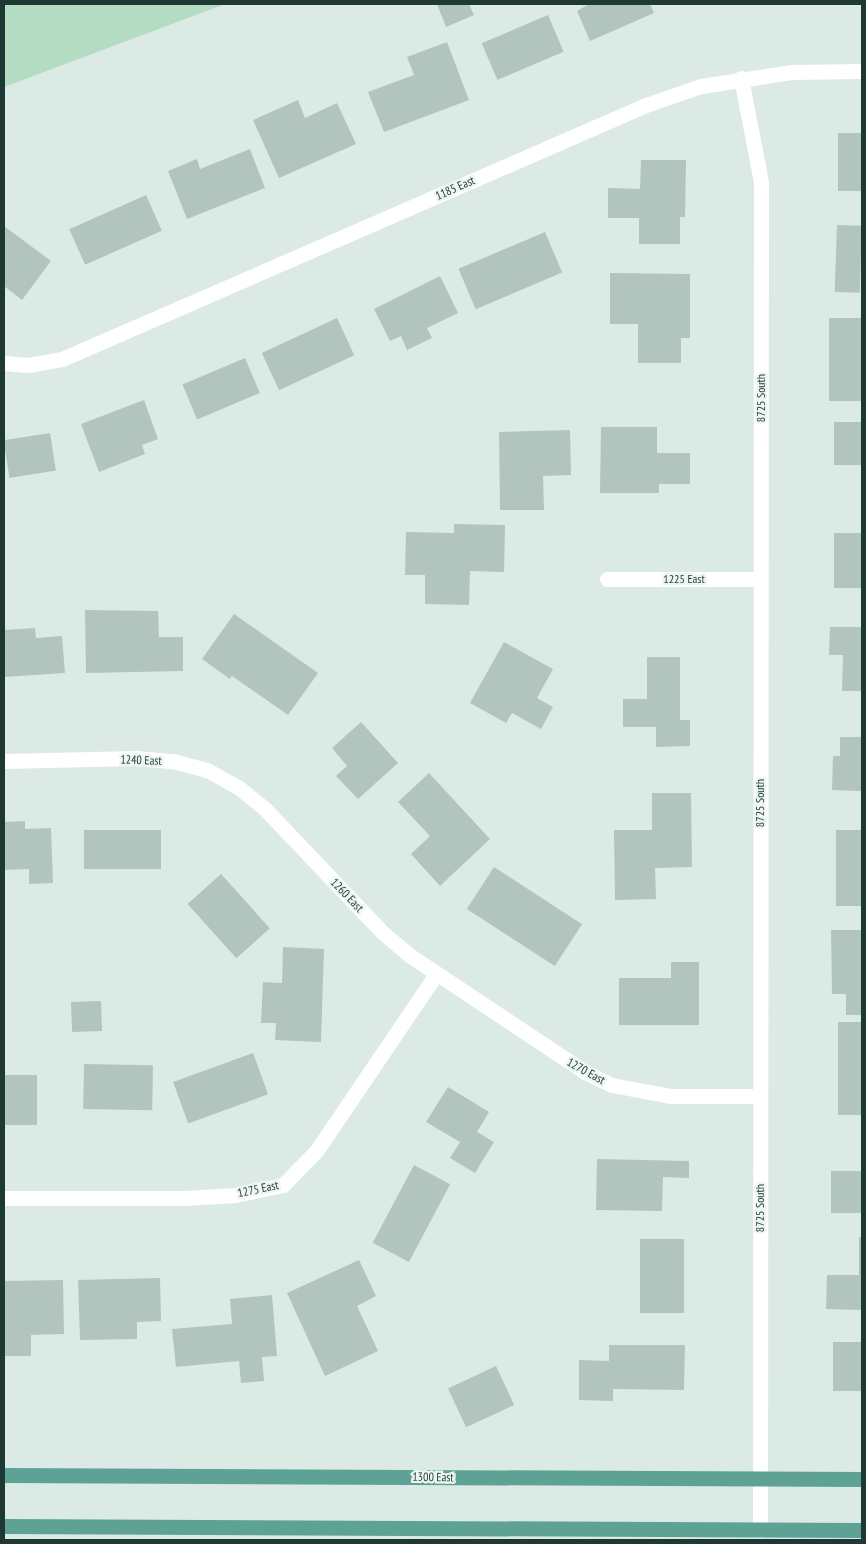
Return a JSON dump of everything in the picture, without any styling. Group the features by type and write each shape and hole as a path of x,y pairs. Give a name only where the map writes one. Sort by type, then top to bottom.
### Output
{"main road":[{"name":"1300 East","path":"4,1475 862,1479"},
{"path":"4,1526 862,1530"}],"street":[{"name":"1185 East","path":"4,363 28,365 62,359 646,105 701,86 741,78 791,72 862,71"},
{"name":"8725 South","path":"741,78 761,182 760,1530"},
{"name":"1225 East","path":"607,579 760,579"},
{"name":"1240 East","path":"4,761 136,758 174,761 215,774 238,787 265,809"},
{"name":"1260 East","path":"265,809 383,933 436,974"},
{"name":"1270 East","path":"436,974 586,1072 612,1085 670,1096 760,1096"},
{"name":"1275 East","path":"4,1198 186,1198 235,1195 282,1185 316,1150 436,974"}],"green space":[{"path":"4,4 225,4 4,87"}],"building":[{"path":"437,4 469,4 474,15 446,27"},
{"path":"589,4 650,4 654,13 590,41 577,11"},
{"path":"548,15 564,52 497,80 482,43"},
{"path":"447,42 469,100 384,132 368,92 414,75 407,57"},
{"path":"298,100 305,118 337,103 356,144 279,178 253,120"},
{"path":"838,133 862,133 862,191 838,191"},
{"path":"250,149 265,188 187,219 168,171 197,159 200,169"},
{"path":"641,160 686,160 685,217 680,217 680,244 639,244 639,218 608,218 608,188 640,189"},
{"path":"146,195 162,231 85,265 69,229"},
{"path":"837,225 862,226 860,293 835,292"},
{"path":"4,226 51,261 22,300 4,286"},
{"path":"545,232 562,273 476,309 458,269"},
{"path":"610,273 690,274 690,338 681,338 681,363 638,363 638,324 610,324"},
{"path":"440,276 458,313 427,328 432,338 407,350 401,336 390,341 374,309"},
{"path":"337,318 354,355 279,390 262,353"},
{"path":"829,318 862,318 862,401 829,401"},
{"path":"245,358 260,393 197,420 182,385"},
{"path":"144,400 158,439 142,445 145,454 99,472 81,424"},
{"path":"834,422 862,422 862,465 834,465"},
{"path":"601,427 657,427 657,453 690,453 690,484 659,484 659,493 600,493"},
{"path":"570,430 571,475 543,476 544,510 500,510 499,432"},
{"path":"50,433 56,471 10,478 4,440"},
{"path":"454,524 505,525 504,572 470,571 469,605 425,604 425,575 405,575 406,532 454,533"},
{"path":"834,533 862,533 862,588 834,588"},
{"path":"85,610 158,611 159,637 183,637 183,671 86,673"},
{"path":"234,614 318,673 288,715 232,676 230,679 202,659"},
{"path":"830,627 862,627 862,691 842,691 843,655 829,655"},
{"path":"35,628 36,638 62,636 65,673 4,677 4,630"},
{"path":"504,642 553,669 537,698 553,707 541,729 512,713 506,723 470,703"},
{"path":"647,657 680,657 680,720 690,720 690,746 656,747 656,727 623,727 623,699 647,699"},
{"path":"361,722 398,763 358,799 336,776 347,766 332,748"},
{"path":"840,737 862,737 862,791 832,790 833,756 840,756"},
{"path":"429,773 490,839 440,886 411,854 430,836 398,802"},
{"path":"652,793 691,793 692,867 655,868 656,899 615,900 614,830 652,830"},
{"path":"25,821 25,829 51,828 53,883 29,884 29,869 4,870 4,822"},
{"path":"84,830 161,830 161,869 84,869"},
{"path":"836,830 862,830 862,906 836,906"},
{"path":"494,867 582,924 555,966 467,909"},
{"path":"221,874 270,928 236,958 188,904"},
{"path":"831,930 862,930 862,1015 846,1015 846,994 832,994"},
{"path":"283,947 324,949 321,1042 275,1040 276,1023 261,1023 263,982 282,983"},
{"path":"671,962 699,962 699,1025 619,1025 619,978 671,978"},
{"path":"101,1001 102,1031 72,1032 71,1002"},
{"path":"838,1022 862,1022 862,1115 838,1115"},
{"path":"253,1053 268,1094 188,1123 173,1082"},
{"path":"84,1064 153,1065 152,1110 83,1109"},
{"path":"4,1075 37,1075 37,1125 4,1125"},
{"path":"448,1087 489,1112 477,1132 494,1142 475,1173 450,1158 460,1142 426,1122"},
{"path":"597,1159 689,1161 689,1178 663,1177 662,1211 596,1210"},
{"path":"414,1165 450,1184 409,1262 373,1243"},
{"path":"831,1171 862,1171 862,1213 831,1213"},
{"path":"859,1237 862,1237 862,1310 826,1309 827,1275 859,1275"},
{"path":"640,1239 684,1239 684,1313 640,1313"},
{"path":"359,1260 376,1296 357,1306 378,1351 325,1376 287,1293"},
{"path":"160,1278 161,1321 137,1322 137,1339 80,1340 78,1280"},
{"path":"63,1280 64,1334 31,1335 31,1356 4,1356 4,1281"},
{"path":"272,1295 277,1356 262,1357 264,1381 241,1383 239,1361 176,1367 172,1329 232,1324 230,1299"},
{"path":"833,1342 862,1342 862,1391 833,1391"},
{"path":"609,1345 685,1345 684,1390 613,1389 613,1401 579,1400 579,1360 609,1361"},
{"path":"496,1366 514,1405 466,1427 448,1388"}]}
